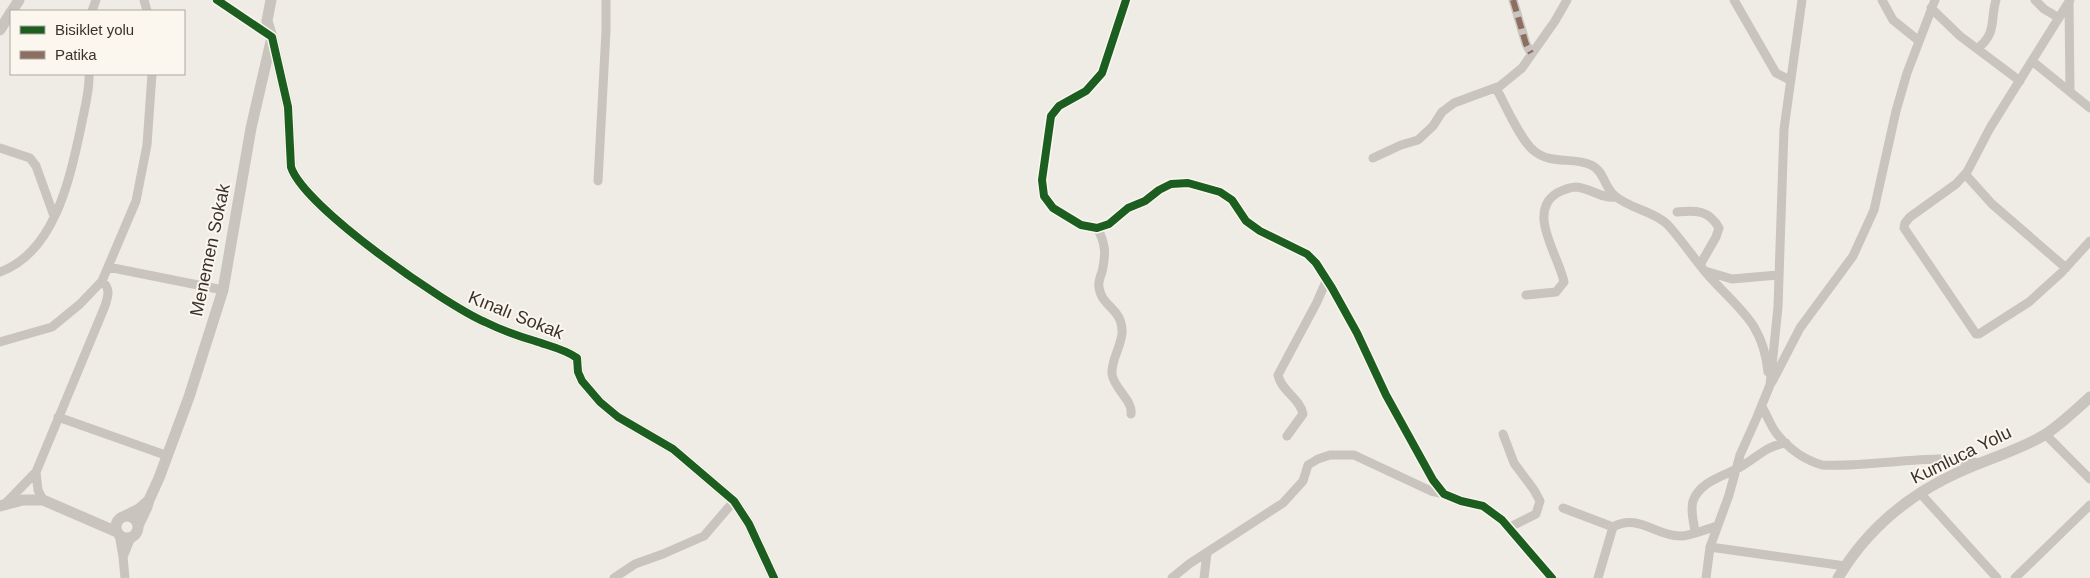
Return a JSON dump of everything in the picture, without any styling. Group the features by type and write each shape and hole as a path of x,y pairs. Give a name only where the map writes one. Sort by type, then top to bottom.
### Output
{"street":[{"path":"216,0 272,37"},
{"name":"Menemen Sokak","path":"122,534 137,530 147,507 168,456 223,290 251,128 272,37 267,21 271,0"},
{"path":"598,181 606,0"},
{"path":"1126,0 1102,73 1086,91 1059,106 1051,116 1042,180 1044,196 1053,208 1081,225 1097,228 1109,224 1128,208 1145,201 1159,190 1171,184 1188,183 1220,192 1232,200 1246,221 1260,231 1307,254 1327,279 1357,333 1386,395 1433,480 1444,494"},
{"path":"1512,0 1526,44 1532,53"},
{"path":"1373,158 1401,145 1418,140 1433,126 1442,112 1454,103 1496,88 1522,68 1555,21 1567,0"},
{"path":"1734,0 1776,73 1790,80"},
{"path":"1706,578 1710,547 1740,455 1762,407 1770,384 1778,307 1782,162 1790,80 1802,0"},
{"path":"1882,0 1893,20 1919,41"},
{"path":"1978,48 1987,41 1992,30 1996,0"},
{"path":"2035,0 2044,9 2059,18"},
{"path":"2070,0 1990,128 1965,174 1942,196 1910,217 1905,223 1904,228 1907,236 1976,334 1979,334 2029,302 2066,268 2090,241"},
{"path":"2070,0 2070,92"},
{"path":"1770,384 1800,328 1853,256 1874,210 1899,102 1933,4 1960,36 2020,81"},
{"path":"0,30 10,14"},
{"name":"Kınalı Sokak","path":"272,37 285,88 291,167 293,175 308,192 374,250 447,302 485,322 571,353 577,358 578,372 582,381 600,402 618,417 673,449 734,501 749,524 774,578"},
{"path":"2032,61 2090,108"},
{"path":"0,272 13,267 23,260 34,248 54,216 70,180 89,75"},
{"path":"0,342 52,327 80,304 102,281 136,201 147,145 152,75"},
{"path":"1496,88 1531,149 1542,156 1552,159 1589,164 1600,172 1612,194 1616,197 1660,217 1702,268 1750,319 1757,330 1768,366 1770,384"},
{"path":"0,148 30,158 36,166 54,216"},
{"path":"1965,174 1992,204 2066,268"},
{"path":"1526,295 1556,292 1564,282 1562,271 1549,242 1543,219 1548,201 1563,190 1574,187 1584,188 1607,198 1616,197"},
{"path":"1677,212 1702,212 1714,218 1719,228 1702,268"},
{"path":"1097,228 1105,247 1100,292 1119,316 1121,322 1122,333 1112,371 1113,381 1129,405 1131,414"},
{"path":"108,267 223,290"},
{"path":"1702,268 1732,279 1778,275"},
{"path":"1287,436 1303,414 1302,408 1279,382 1278,375 1317,302 1327,279"},
{"path":"3,505 36,472 105,306 109,293 107,286 102,281"},
{"name":"Kumluca Yolu","path":"1838,578 1855,551 1878,524 1897,508 1958,472 2045,434 2090,397"},
{"path":"1762,407 1776,434 1799,454 1811,462 1822,465 1886,463 1943,458 1979,463"},
{"path":"58,417 168,456"},
{"path":"1502,434 1514,463 1540,501 1536,514 1508,528"},
{"path":"2045,434 2090,479"},
{"path":"1695,532 1691,504 1695,496 1717,477 1737,468 1769,447 1786,443"},
{"path":"1172,578 1283,503 1303,481 1308,465 1330,455 1354,455 1408,481 1461,501 1483,506 1508,528 1552,578"},
{"path":"36,472 38,490 43,500"},
{"path":"1920,493 1997,578"},
{"path":"3,505 32,499 43,500 122,534"},
{"path":"126,578 122,534 117,524 123,517 149,500"},
{"path":"614,578 635,564 704,536 734,501"},
{"path":"2015,578 2090,505"},
{"path":"1563,508 1613,527"},
{"path":"88,518 132,517 138,526"},
{"path":"1598,578 1613,527 1622,522 1630,522 1673,535 1686,535 1717,526"},
{"path":"1710,547 1845,566"},
{"path":"1204,578 1207,553"}],"marked path":[{"path":"1513,0 1526,44 1531,53"}],"cycle path":[{"path":"217,0 272,37 288,107 291,167 301,184 321,206 347,229 409,276 465,312 503,330 562,350 577,358 578,372 582,381 600,402 618,417 673,449 734,501 749,524 774,578"},
{"path":"1126,0 1102,73 1086,91 1059,106 1051,116 1042,180 1044,196 1053,208 1081,225 1097,228 1109,224 1128,208 1145,201 1159,190 1171,184 1188,183 1220,192 1232,200 1246,221 1260,231 1307,254 1316,263 1332,288 1357,333 1386,395 1433,480 1444,494 1461,501 1483,506 1502,520 1552,578"}]}
